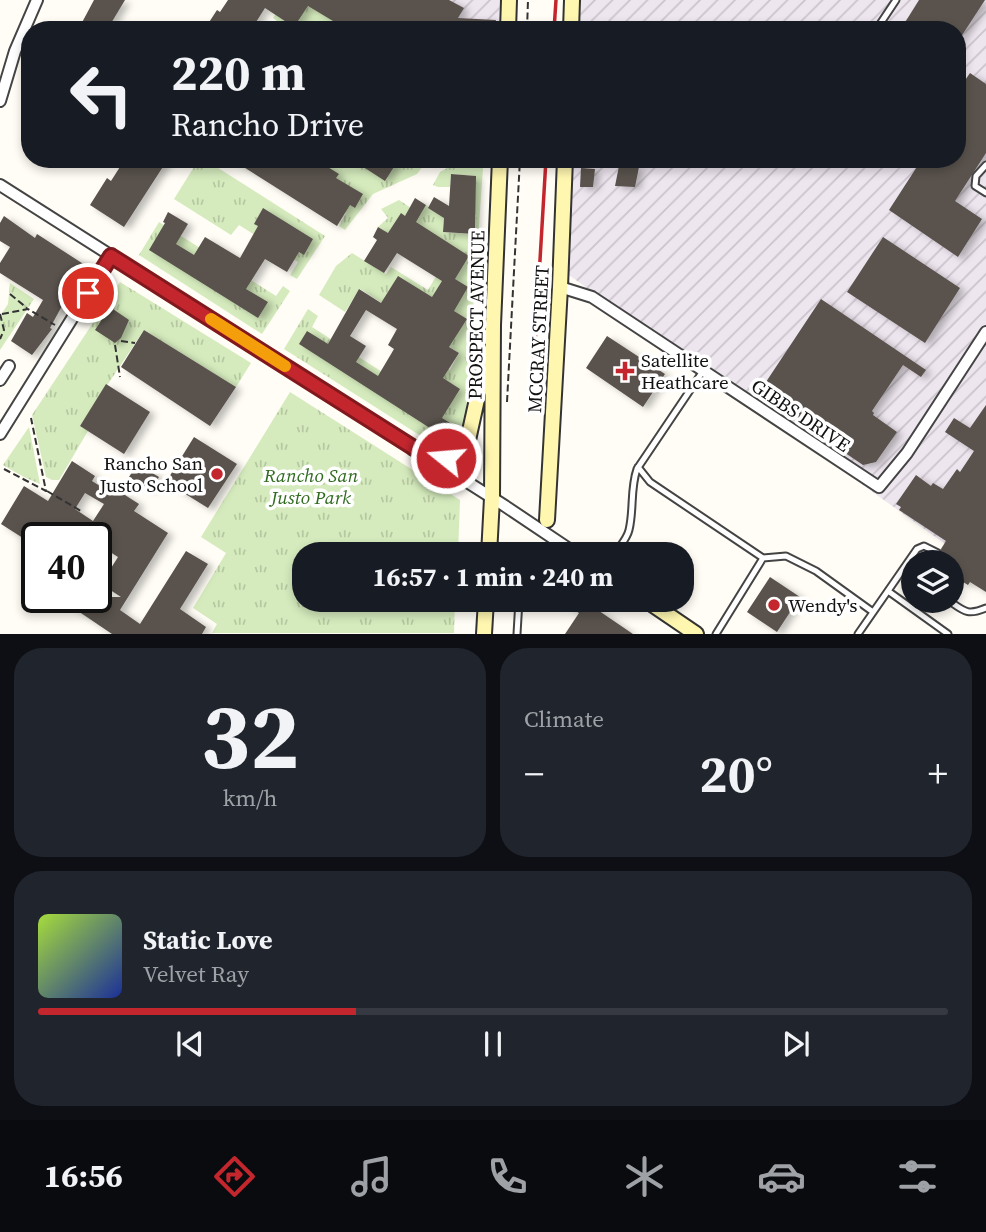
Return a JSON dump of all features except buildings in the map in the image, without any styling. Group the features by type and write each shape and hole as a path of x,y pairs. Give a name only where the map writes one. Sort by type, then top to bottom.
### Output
{"street":[{"path":"28,21 37,0"},
{"path":"508,21 509,0"},
{"path":"571,21 572,0"},
{"path":"0,101 21,37"},
{"name":"PROSPECT AVENUE","path":"490,542 493,325 500,168"},
{"name":"MCCRAY STREET","path":"547,520 561,288 565,168"},
{"path":"0,185 558,542"},
{"path":"2,427 111,256"},
{"name":"GIBBS DRIVE","path":"561,288 592,297 879,487 907,453 986,332"},
{"path":"414,448 446,458 463,450 468,440 493,325"},
{"path":"0,380 9,366"},
{"path":"484,634 485,612"},
{"path":"664,612 696,634"}],"lane":[{"path":"882,21 896,0"},
{"path":"986,165 976,176 975,186 986,193"},
{"path":"622,542 629,530 634,501 632,484 638,467 703,371"},
{"path":"638,467 650,482 763,558 786,556 816,572 873,612"},
{"path":"916,550 924,546 932,550"},
{"path":"716,634 763,558"},
{"path":"858,634 901,573"},
{"path":"888,590 948,634"},
{"path":"964,611 972,614 986,608"},
{"path":"517,634 518,612"}],"path":[{"path":"527,21 528,0"},
{"path":"506,406 519,168"},
{"path":"10,294 28,309 64,330"},
{"path":"0,340 4,330 1,314 28,309"},
{"path":"121,341 135,344"},
{"path":"115,345 120,377"},
{"path":"31,418 46,491"},
{"path":"4,469 81,511"}],"shaded area":[{"path":"408,0 500,0 499,21 440,21"},
{"path":"578,0 986,0 986,573 964,557 964,550 954,550 566,273 572,168 966,168 966,21 577,21"}],"green space":[{"path":"284,0 403,21 277,21 273,18"},
{"path":"193,168 218,168 325,236 297,279 290,275 298,262 239,225 231,235 174,199"},
{"path":"273,168 422,168 417,174 373,194 345,230 339,226 346,213"},
{"path":"447,168 483,168 464,441 462,445 446,452 284,349 308,309 318,316 312,327 415,393 435,362 450,370 459,353 360,289 345,312 319,295 336,266 352,253 386,274 391,267 428,290 442,266 378,227 388,218 381,209 399,200 420,214 426,205 444,217 443,232 475,234 476,215 446,213 474,208 475,176 451,174 450,187 438,187 433,185 440,172"},
{"path":"159,222 276,296 283,286 290,291 262,334 139,255"},
{"path":"120,282 251,363 236,387 144,330 80,426 88,431 59,480 52,480 46,477 32,415"},
{"path":"10,283 34,299 0,350 0,316 8,304"},
{"name":"Rancho San Justo Park","path":"290,392 460,500 458,542 292,542 292,612 455,612 454,633 212,633 217,624 193,608 226,553 201,537"},
{"path":"29,427 40,484 3,465"}],"railway":[{"path":"555,21 556,0"},
{"path":"534,361 545,168"}],"slow traffic":[{"path":"211,319 285,366"}],"place":[{"name":"Satellite Heathcare","path":"625,371"},
{"name":"Rancho San Justo School","path":"217,474"},
{"name":"Wendy's","path":"774,605"}],"route":[{"path":"88,293 111,256 414,448 446,458"}]}
